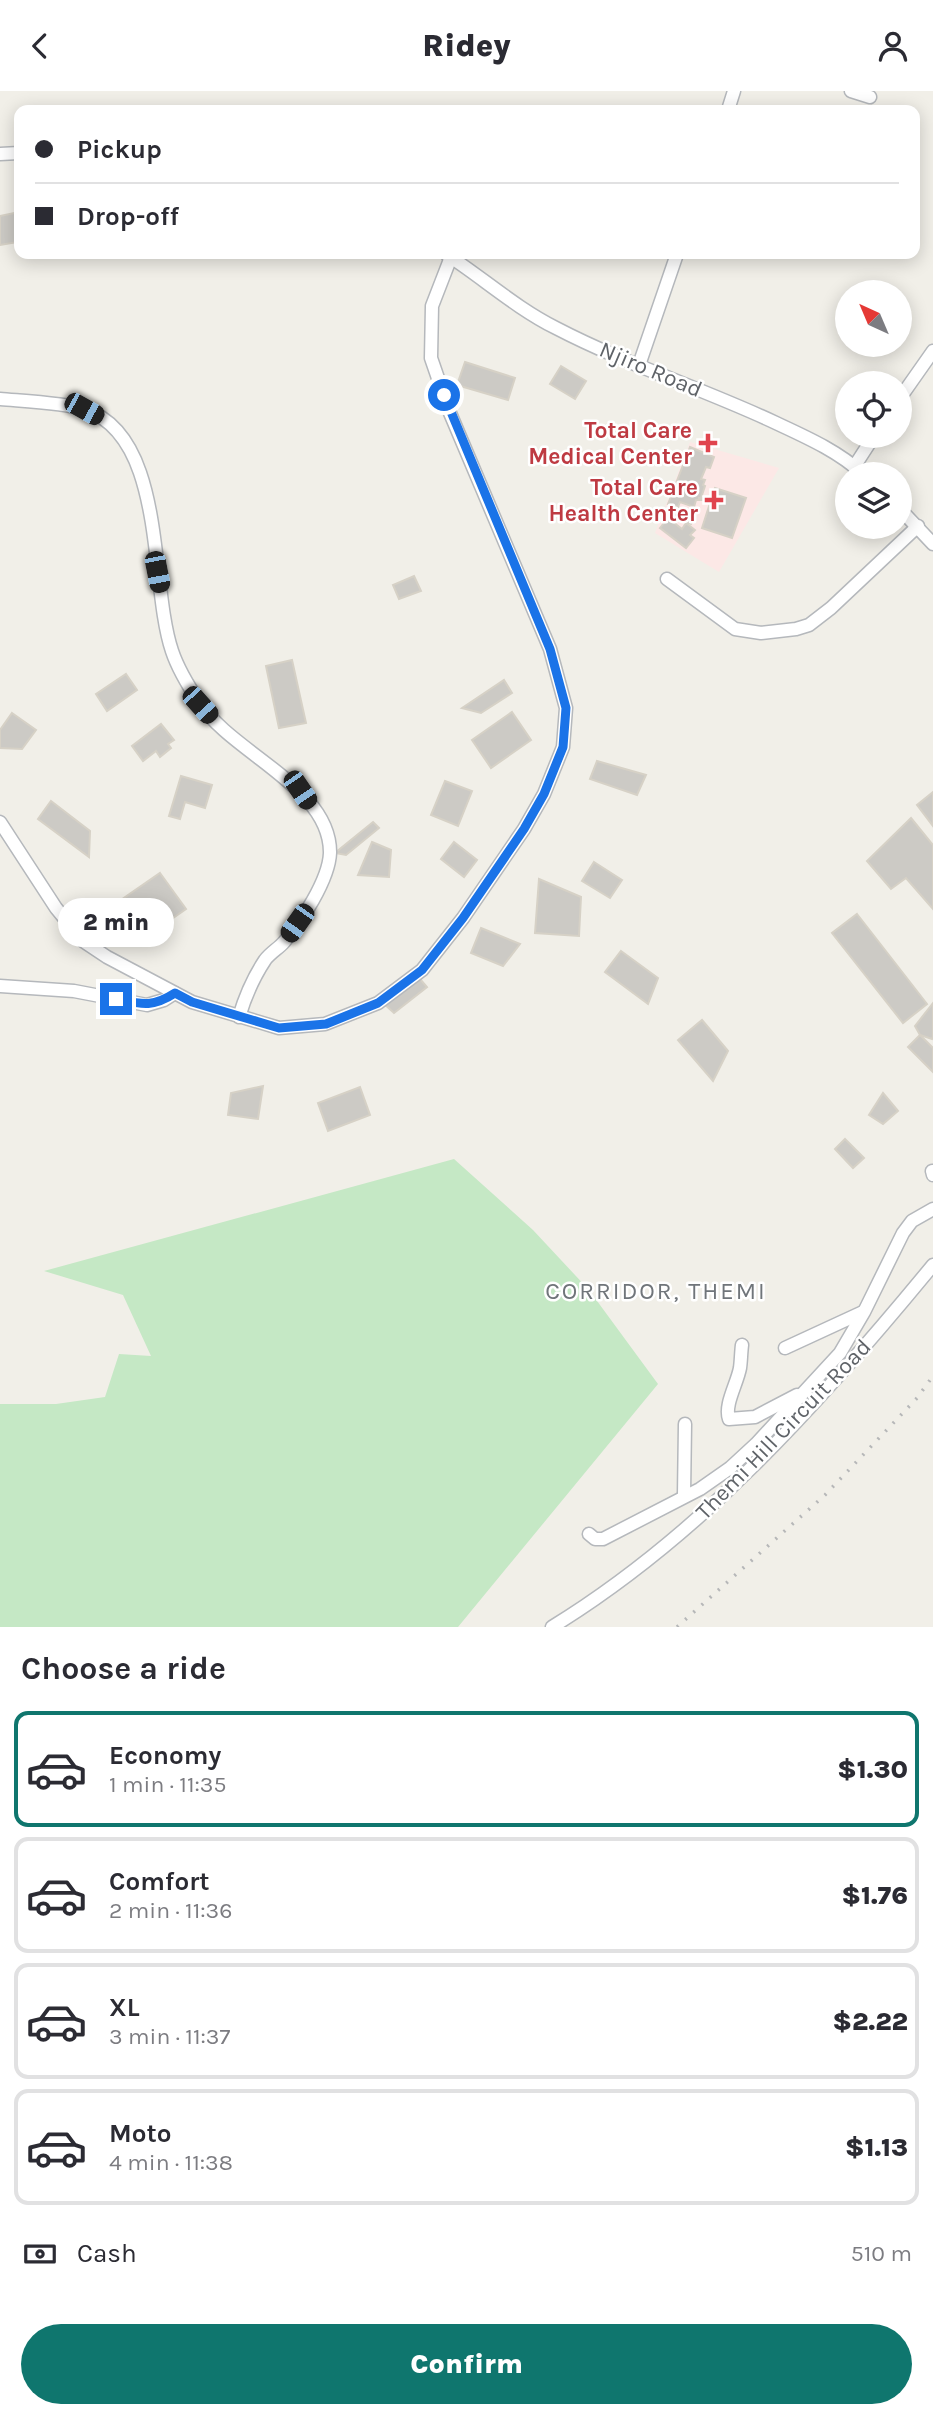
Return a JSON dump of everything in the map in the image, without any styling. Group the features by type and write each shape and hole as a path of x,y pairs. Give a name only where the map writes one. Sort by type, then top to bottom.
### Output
{"street":[{"path":"851,91 870,97"},
{"path":"0,822 56,908 83,941 107,957 192,1002 279,1028 326,1024 378,1003 422,970 463,918 524,829 544,794 563,747 566,708 550,649 450,413 431,358 432,306 447,259"},
{"name":"Njiro Road","path":"453,259 510,301 555,328 750,410 812,440 846,462"},
{"path":"639,365 675,259"},
{"path":"912,381 933,351"},
{"path":"0,400 84,409 110,424 130,446 150,506 157,572 172,650 185,679 200,705 231,739 300,790 325,827 330,854 315,895 284,942 267,958 253,982 239,1017"},
{"path":"912,520 933,544"},
{"path":"667,579 735,629 761,633 788,631 809,625 831,608 918,526"},
{"path":"0,985 74,991 147,1005 164,1000 175,993"},
{"path":"589,1534 599,1540 611,1537 699,1489 730,1468 840,1353 864,1312 903,1233 912,1221 933,1209"},
{"name":"Themi Hill Circuit Road","path":"552,1627 590,1604 704,1513 779,1440 881,1328 933,1265"},
{"path":"785,1348 864,1312"},
{"path":"742,1345 740,1366 727,1415 729,1419 755,1417 807,1390"},
{"path":"684,1495 685,1423"}],"shaded area":[{"name":"Total Care Health Center","path":"690,442 779,468 719,572 655,533"}],"green space":[{"path":"454,1159 533,1230 589,1290 658,1384 458,1627 0,1627 0,1404 56,1404 105,1397 119,1354 151,1356 123,1295 44,1271"}],"building":[{"path":"14,213 14,243 0,245 0,216"},
{"path":"465,362 515,378 508,400 457,385"},
{"path":"561,366 586,381 575,399 550,384"},
{"path":"690,447 714,457 710,468 706,467 701,479 705,480 705,486 701,498 712,498 715,488 746,498 732,538 702,528 711,500 696,500 694,507 680,502 678,507 668,504"},
{"path":"677,507 695,514 691,524 673,517"},
{"path":"668,518 682,529 686,523 695,530 690,535 694,538 686,548 660,528"},
{"path":"414,576 421,591 399,599 393,585"},
{"path":"292,660 306,723 279,728 266,666"},
{"path":"126,674 137,690 107,711 96,694"},
{"path":"504,680 512,693 481,713 462,708"},
{"path":"512,712 531,740 491,768 472,740"},
{"path":"12,713 36,730 22,749 0,748 0,730"},
{"path":"161,724 174,740 168,744 171,748 160,757 156,751 143,761 132,746"},
{"path":"597,761 646,775 637,795 590,779"},
{"path":"181,776 212,785 205,808 185,802 180,819 169,816"},
{"path":"445,781 472,791 458,826 431,815"},
{"path":"933,792 933,826 917,805"},
{"path":"51,801 90,831 89,857 38,819"},
{"path":"911,818 933,845 933,909 906,878 891,889 867,861"},
{"path":"373,822 379,828 346,855 335,853"},
{"path":"372,842 391,850 389,877 358,875"},
{"path":"454,842 477,860 464,877 441,859"},
{"path":"594,862 622,880 610,898 582,881"},
{"path":"160,873 186,909 166,923 127,915 118,902"},
{"path":"539,879 581,897 579,936 535,933"},
{"path":"857,914 927,1004 903,1023 832,933"},
{"path":"481,928 520,944 503,966 471,953"},
{"path":"621,951 658,978 648,1004 605,972"},
{"path":"420,979 427,987 394,1013 383,1003"},
{"path":"933,1003 932,1039 920,1035 915,1026"},
{"path":"702,1020 728,1051 713,1081 678,1040"},
{"path":"920,1035 933,1048 933,1072 908,1047"},
{"path":"263,1086 258,1119 228,1115 231,1093"},
{"path":"360,1087 370,1115 328,1131 318,1103"},
{"path":"883,1093 898,1111 883,1124 869,1115"},
{"path":"845,1139 864,1158 853,1168 835,1149"}],"railway":[{"path":"677,1627 825,1495 917,1398 933,1376"}],"place":[{"name":"Total Care Medical Center","path":"708,443"},
{"name":"Total Care Health Center","path":"714,500"}],"district":[{"name":"CORRIDOR, THEMI","path":"656,1291"}],"route":[{"path":"116,999 147,1005 164,1000 175,993 192,1002 279,1028 326,1024 378,1003 422,970 463,918 524,829 544,794 563,747 566,708 550,649 444,395"}]}
